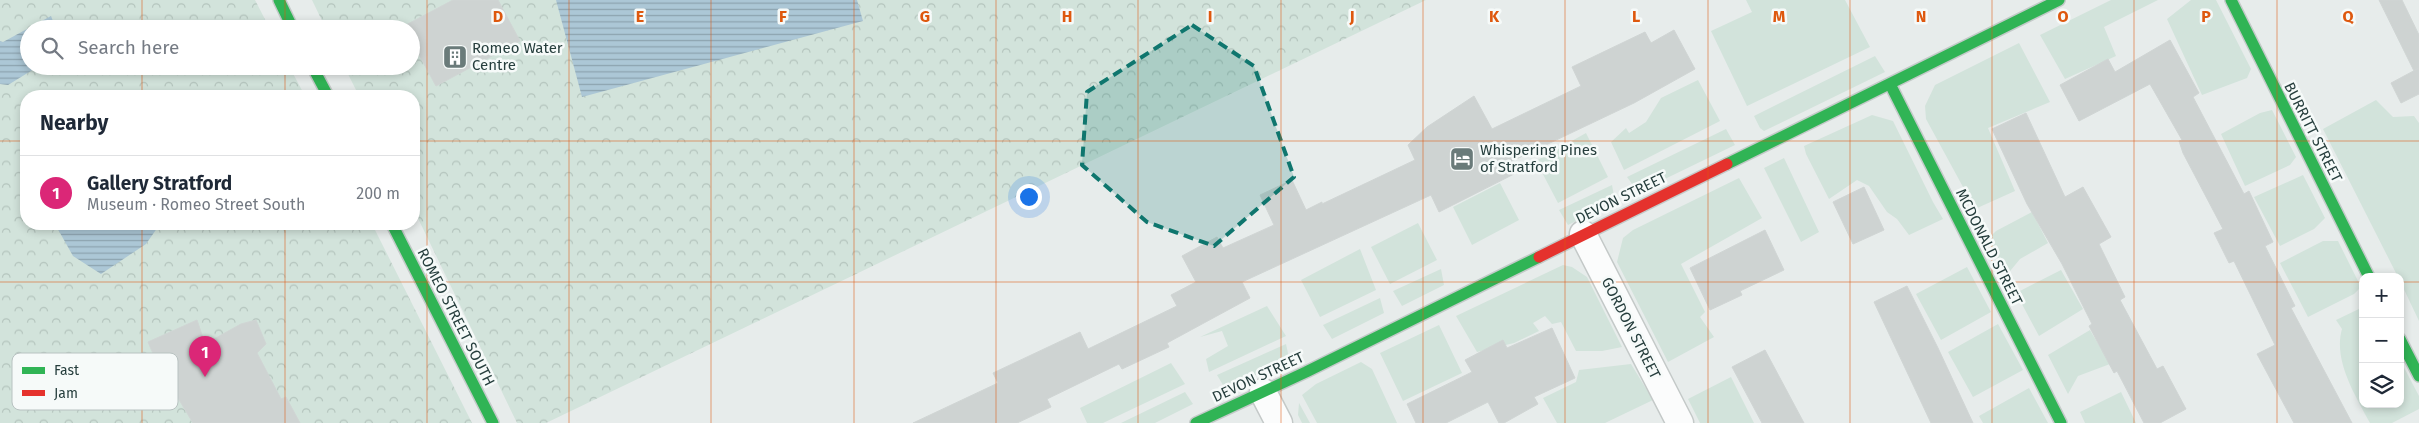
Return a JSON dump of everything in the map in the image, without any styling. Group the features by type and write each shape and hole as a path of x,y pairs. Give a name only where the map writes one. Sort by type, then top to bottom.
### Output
{"street":[{"path":"279,0 289,20"},
{"name":"DEVON STREET","path":"1196,423 2060,0"},
{"name":"BURRITT STREET","path":"2231,0 2367,273"},
{"path":"317,75 325,90"},
{"name":"MCDONALD STREET","path":"1890,84 2061,423"},
{"name":"ROMEO STREET SOUTH","path":"395,230 493,423"},
{"name":"GORDON STREET","path":"1583,234 1680,423"},
{"path":"2404,347 2419,376"},
{"path":"1262,392 1278,423"}],"highlighted area":[{"path":"1192,25 1254,66 1294,177 1214,246 1147,222 1082,165 1087,92"}],"green space":[{"path":"0,0 255,0 265,20 20,20 20,75 294,75 302,90 20,90 20,230 375,230 472,423 0,423"},
{"path":"312,0 1426,0 546,423 517,423 420,222 420,90 356,90 348,75 420,75 420,20 322,20"},
{"path":"1746,0 1845,0 1870,47 1747,106 1711,31 1752,12"},
{"path":"2111,0 2158,0 2104,27 2116,56 2065,79 2040,35"},
{"path":"2191,0 2216,0 2251,69 2247,78 2202,95 2167,19"},
{"path":"2019,43 2050,102 1988,128 2015,191 1975,209 1926,119 1925,106 1935,85"},
{"path":"1875,56 1885,72 1764,131 1760,128 1754,116"},
{"path":"1698,80 1720,121 1624,170 1611,142 1626,128 1629,133 1646,122 1661,98"},
{"path":"2376,100 2393,117 2414,116 2419,123 2419,321 2404,289 2404,273 2396,273 2323,129"},
{"path":"2272,110 2296,157 2290,165 2245,186 2221,134 2260,113"},
{"path":"1872,115 1893,121 1943,219 1909,235 1897,219 1887,212 1869,186 1857,180 1829,199 1806,154 1804,146"},
{"path":"1726,129 1735,145 1638,192 1627,177"},
{"path":"1586,133 1608,177 1558,203 1536,161"},
{"path":"1784,158 1819,232 1801,242 1764,168"},
{"path":"2303,175 2325,218 2314,229 2280,246 2254,197"},
{"path":"1739,178 1762,218 1681,264 1705,312 1700,317 1714,337 1668,362 1617,262 1623,238 1633,230"},
{"path":"1500,183 1519,220 1472,245 1453,207"},
{"path":"1612,185 1615,202 1568,225 1559,210"},
{"path":"2032,212 2048,243 2020,259 2006,276 1988,239 1996,231"},
{"path":"1418,223 1437,260 1390,284 1371,247"},
{"path":"2323,241 2338,241 2359,283 2359,289 2354,294 2308,317 2280,263"},
{"path":"1360,249 1376,290 1320,317 1301,280"},
{"path":"1563,265 1572,267 1587,277 1622,347 1602,351 1576,351 1561,322 1552,324 1545,316 1533,323 1539,331 1514,343 1477,352 1456,316"},
{"path":"1967,267 1991,312 1941,340 1916,294"},
{"path":"1441,269 1444,285 1402,306 1393,291"},
{"path":"2061,270 2083,309 2039,336 2016,293"},
{"path":"1380,298 1384,313 1332,339 1323,325"},
{"path":"1267,306 1286,336 1209,372 1206,359 1228,346 1222,331 1200,337"},
{"path":"2359,309 2359,402 2343,365 2340,353 2342,329 2336,320"},
{"path":"1998,324 2023,370 1973,397 1948,352"},
{"path":"1439,325 1462,373 1403,401 1380,353"},
{"path":"2090,330 2110,364 2078,376 2068,394 2048,355"},
{"path":"1286,344 1289,358 1226,390 1217,375"},
{"path":"1361,362 1372,369 1397,423 1317,423 1302,395 1316,384"},
{"path":"1171,363 1185,384 1103,423 1087,423 1080,408"},
{"path":"1631,364 1653,400 1605,423 1557,423 1543,398 1576,382 1579,370"},
{"path":"2404,368 2419,396 2419,409 2392,423 2370,423 2362,408 2404,408"},
{"path":"1731,377 1754,423 1700,423 1688,399"},
{"path":"2029,388 2048,423 1983,423 1979,416"},
{"path":"1185,392 1193,404 1155,423 1121,423"},
{"path":"2121,392 2136,423 2085,423 2080,412"},
{"path":"1299,403 1310,423 1302,423 1298,415"}],"water":[{"path":"556,0 857,0 863,21 582,97"},
{"path":"51,16 53,20 44,20"},
{"path":"20,33 20,75 24,75 8,85 0,84 0,41 3,42"},
{"path":"58,230 156,230 146,244 101,274 73,256"}],"building":[{"name":"Romeo Water Centre","path":"453,0 498,0 520,41 436,86 420,57 420,20 415,20"},
{"path":"2379,0 2402,0 2419,35 2419,68 2414,71"},
{"path":"1674,30 1695,69 1634,103 1510,162 1516,173 1439,212 1431,195 1242,282 1250,298 1167,343 1169,347 1122,369 1119,364 1047,399 1051,407 1017,423 913,423 998,383 993,373 1080,332 1088,349 1177,306 1171,295 1196,282 1182,256 1217,237 1223,248 1274,225 1260,195 1292,180 1306,210 1322,202 1322,204 1415,160 1408,145 1427,127 1474,96 1492,129 1581,86 1572,67 1645,32 1651,43"},
{"path":"2170,40 2199,93 2193,97 2244,194 2249,191 2273,242 2265,246 2295,306 2291,308 2352,423 2294,423 2257,354 2275,345 2234,261 2229,263 2214,233 2223,229 2183,153 2179,141 2182,140 2150,84 2079,121 2060,85 2108,59 2115,72"},
{"path":"2419,68 2419,94 2401,103 2391,83"},
{"path":"2026,113 2065,197 2083,187 2111,237 2099,244 2125,297 2120,300 2157,369 2163,366 2186,409 2160,423 2144,423 2117,371 2114,373 2089,326 2092,324 2062,264 2027,204 1992,129"},
{"path":"1864,187 1884,230 1853,244 1833,202"},
{"path":"1765,230 1784,270 1740,291 1742,295 1710,310 1690,268"},
{"path":"1907,286 1973,423 1931,423 1874,302"},
{"path":"197,320 205,344 241,324 256,320 266,344 257,353 281,399 286,397 300,423 193,423 178,398 178,353 153,353 148,342"},
{"path":"1552,328 1575,378 1534,397 1538,404 1504,423 1499,423 1488,402 1446,423 1416,423 1407,404 1472,372 1465,360 1503,340 1507,348"},
{"path":"1765,350 1804,423 1762,423 1732,367"}],"traffic: fast":[{"path":"279,0 289,20"},
{"path":"1727,164 2059,0"},
{"path":"2231,0 2367,273"},
{"path":"317,75 325,90"},
{"path":"1890,84 2061,423"},
{"path":"395,230 493,423"},
{"path":"1196,423 1306,372 1539,257"},
{"path":"2404,347 2419,376"}],"traffic: jam":[{"path":"1539,257 1727,164"}],"place":[{"name":"Romeo Water Centre","path":"455,57"},
{"name":"Whispering Pines of Stratford","path":"1462,159"},
{"name":"Gallery Stratford","path":"205,377"}]}
